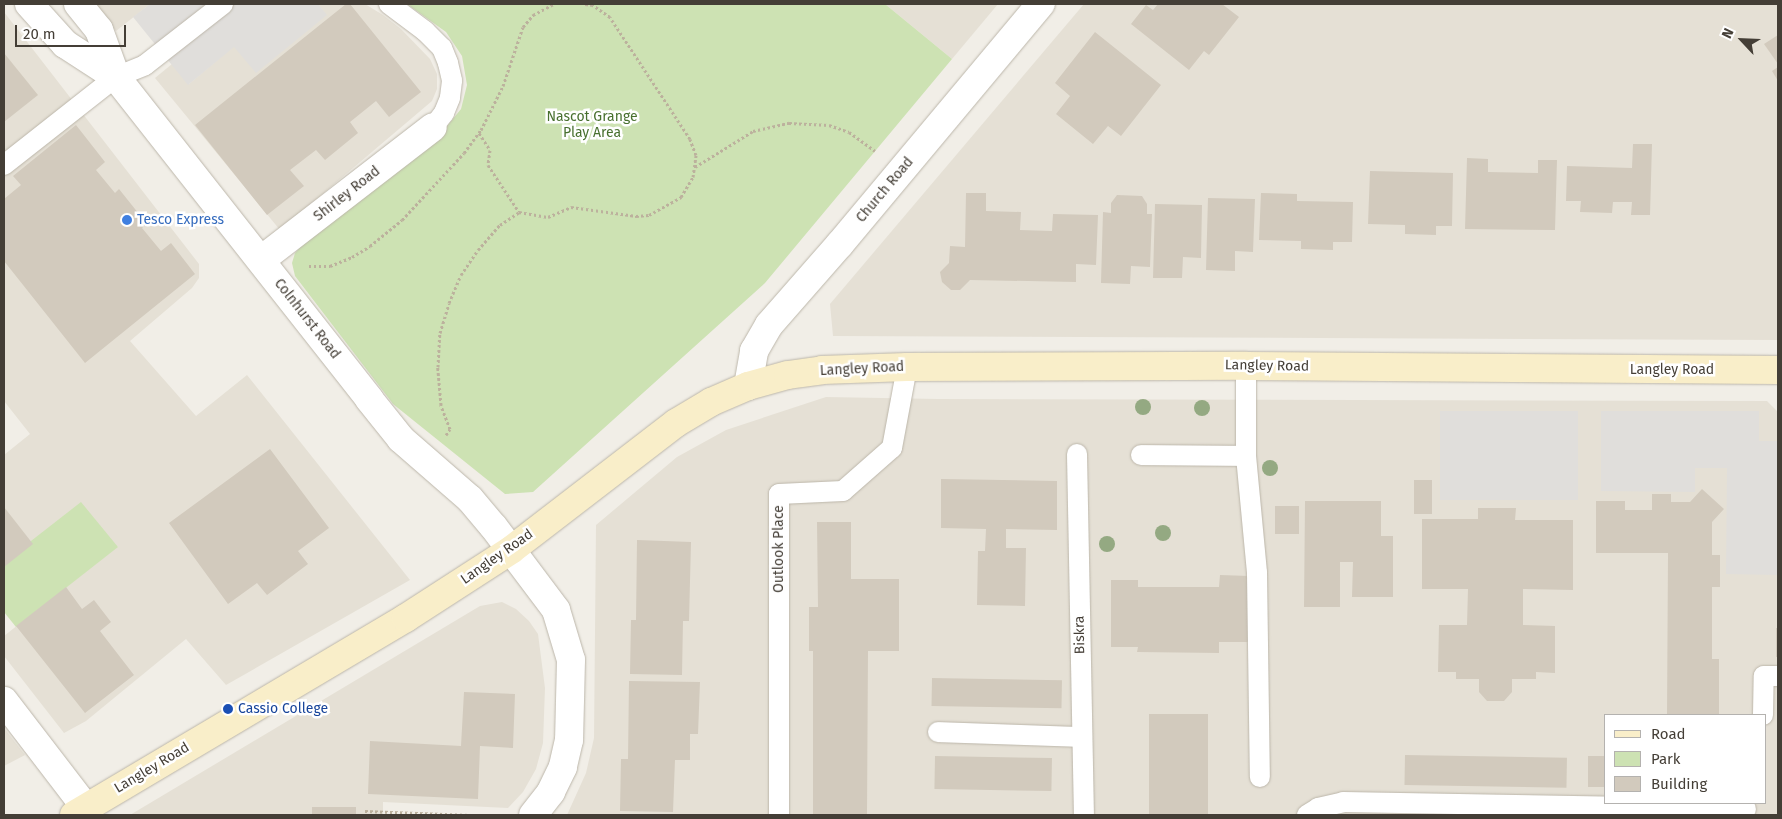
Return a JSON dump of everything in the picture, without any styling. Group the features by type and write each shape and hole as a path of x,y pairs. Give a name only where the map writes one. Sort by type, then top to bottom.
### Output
{"street":[{"name":"Colnhurst Road","path":"28,4 65,44 116,77"},
{"name":"Colnhurst Road","path":"78,4 99,30 116,77 401,439 470,500 511,550 556,610 571,660 569,740 563,767 551,792 533,815"},
{"name":"Church Road","path":"748,386 754,351 760,338 1041,4"},
{"name":"Shirley Road","path":"261,260 433,127"},
{"name":"Langley Road","path":"80,812 406,618 511,550 676,423 711,402 748,386 788,375 822,370 907,367 1246,366 1778,370"},
{"path":"4,701 80,812"}],"lane":[{"path":"4,165 116,77 144,66 224,4"},
{"path":"389,4 425,31 442,48 448,62 452,81 450,98 444,113 433,127"},
{"path":"1246,366 1246,456 1256,573 1260,777"},
{"name":"Outlook Place","path":"779,815 779,494 843,491 892,448 907,367"},
{"name":"Biskra","path":"1076,454 1084,815"},
{"path":"1141,455 1246,456"},
{"path":"1763,714 1764,676 1778,676"},
{"path":"938,732 1082,737"},
{"path":"1307,815 1318,808 1342,802 1746,810"}],"path":[{"path":"427,462 450,429 441,405 438,367 440,333 449,302 461,275 478,250 500,225 520,212 548,217 571,206 636,216 649,215 681,197 693,177 696,155 690,139 610,17 593,6 585,4"},
{"path":"694,168 753,131 790,123 829,125 849,132 902,170"},
{"path":"479,133 490,150 488,165 520,212"},
{"path":"365,811 388,814 471,815"}],"shaded area":[{"path":"94,4 150,4 116,31"},
{"path":"150,4 318,4 327,15 256,73 234,47 188,85 133,17"},
{"path":"318,4 365,4 383,15 401,29 430,59 437,74 437,89 432,101 280,230 155,78 172,64 189,84 234,46 256,72 326,15"},
{"path":"885,4 998,4 952,59"},
{"path":"1084,4 1778,4 1778,340 833,336 830,304"},
{"path":"4,12 199,264 199,278 192,288 130,341 196,416 247,375 410,580 226,685 186,639 86,721 64,733 4,656 4,636 118,546 32,541 4,562 4,455 30,434 4,401"},
{"path":"826,397 938,399 1767,401 1778,412 1778,815 567,815 586,773 594,738 596,525 677,457 726,430"},
{"path":"1440,411 1578,411 1578,500 1440,500"},
{"path":"1601,411 1759,411 1759,441 1778,441 1778,575 1726,574 1727,468 1695,468 1695,492 1601,491"},
{"path":"502,602 516,609 529,621 538,634 545,688 543,743 536,769 523,792 508,808 383,802 383,815 130,815 480,606"},
{"path":"4,728 25,755 4,766"}],"green space":[{"name":"Nascot Grange Play Area","path":"407,4 885,4 952,59 765,283 533,492 505,494 393,404 295,276 292,263 295,253 302,245 439,136 461,109 467,85 462,56 446,32"},
{"path":"81,502 118,547 16,627 4,612 4,562"}],"building":[{"path":"346,4 350,4 421,92 389,117 376,101 350,122 358,133 325,160 316,150 290,170 304,186 267,215 195,125"},
{"path":"1158,4 1222,4 1239,17 1209,55 1204,51 1189,70 1131,24 1146,5 1153,10"},
{"path":"1095,32 1161,85 1121,136 1108,126 1093,144 1056,114 1070,96 1055,83"},
{"path":"1778,35 1778,64 1764,44"},
{"path":"4,53 38,95 4,122"},
{"path":"1778,67 1778,81 1772,71"},
{"path":"76,125 105,162 96,170 115,193 119,189 147,224 142,228 161,251 171,243 195,274 85,363 4,261 4,199 21,185 13,176"},
{"path":"1633,144 1652,144 1650,215 1631,215 1632,202 1613,202 1612,213 1580,212 1581,201 1566,201 1567,166 1632,168"},
{"path":"1467,158 1488,159 1488,172 1538,173 1538,160 1557,160 1555,230 1465,229"},
{"path":"1370,171 1453,173 1452,226 1436,226 1436,235 1405,234 1405,225 1368,224"},
{"path":"966,193 986,193 986,211 1021,212 1020,230 1052,231 1053,214 1098,215 1096,265 1076,264 1076,282 970,280 960,290 951,290 942,282 940,272 949,263 950,246 965,247"},
{"path":"1261,193 1297,194 1297,201 1353,202 1352,242 1333,242 1333,250 1301,249 1301,241 1259,240"},
{"path":"1117,195 1142,196 1147,204 1147,214 1152,214 1150,267 1131,266 1130,284 1101,283 1103,212 1111,213 1111,203"},
{"path":"1208,198 1255,199 1253,252 1235,251 1235,271 1206,270"},
{"path":"1155,204 1202,205 1201,258 1183,257 1182,278 1153,278"},
{"path":"270,449 329,528 298,551 308,564 267,595 257,583 228,604 169,523"},
{"path":"941,479 1057,481 1057,530 1006,529 1006,548 1026,548 1025,606 977,605 978,551 985,551 986,529 941,528"},
{"path":"1414,480 1432,480 1432,514 1414,514"},
{"path":"1702,489 1724,509 1712,522 1712,555 1720,555 1720,587 1712,587 1712,659 1719,659 1719,714 1667,714 1668,553 1596,553 1596,501 1625,501 1625,510 1652,510 1652,494 1671,494 1671,502 1690,502"},
{"path":"1305,501 1381,501 1381,536 1393,536 1393,597 1352,597 1353,562 1340,562 1340,607 1304,607"},
{"path":"1275,506 1299,506 1299,534 1275,534"},
{"path":"4,507 33,544 4,567"},
{"path":"1478,508 1516,508 1515,520 1573,520 1573,590 1523,589 1523,625 1555,626 1555,673 1536,672 1536,679 1512,679 1512,692 1504,701 1487,701 1479,692 1479,679 1456,679 1456,672 1438,672 1439,625 1467,625 1468,589 1422,589 1422,519 1478,519"},
{"path":"817,522 851,522 851,579 899,579 899,651 868,651 867,815 813,815 813,651 809,651 809,607 818,607"},
{"path":"637,540 691,542 689,621 683,621 682,675 630,674 631,620 636,620"},
{"path":"1220,575 1249,576 1248,642 1219,642 1219,653 1137,652 1138,647 1111,647 1111,580 1138,580 1138,587 1219,587"},
{"path":"66,587 82,609 94,600 111,622 100,631 134,675 85,713 16,626"},
{"path":"1776,628 1778,628 1778,657 1776,657"},
{"path":"932,678 1062,680 1061,708 932,706"},
{"path":"629,681 700,682 698,734 690,734 690,760 675,760 673,812 620,811 621,759 628,759"},
{"path":"464,692 515,694 513,748 480,746 478,799 368,794 370,741 461,746"},
{"path":"1149,714 1208,714 1208,815 1149,815"},
{"path":"1405,755 1567,758 1566,788 1404,785"},
{"path":"935,756 1052,758 1051,791 934,789"},
{"path":"1588,756 1604,756 1604,787 1588,787"},
{"path":"312,807 356,807 356,815 312,815"}],"place":[{"name":"Tesco Express","path":"127,220"},
{"name":"Cassio College","path":"228,709"}]}
